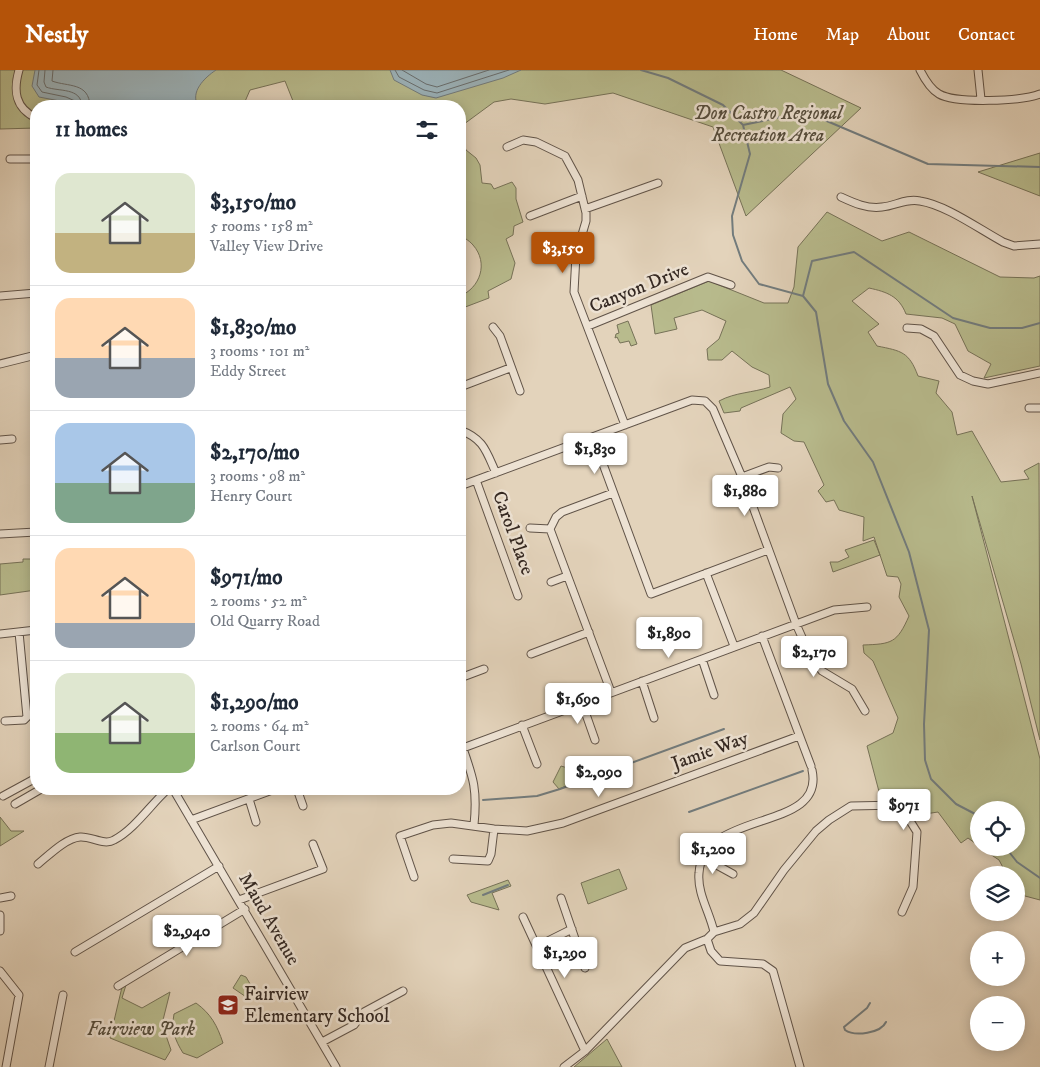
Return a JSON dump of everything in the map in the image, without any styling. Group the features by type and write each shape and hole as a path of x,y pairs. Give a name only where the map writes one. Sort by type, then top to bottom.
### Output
{"street":[{"path":"19,70 16,87 18,102 30,115"},
{"path":"920,70 926,82 939,94 960,100 1019,100 1040,94"},
{"path":"978,70 981,99"},
{"path":"507,147 523,140 536,142 565,156 578,180 585,209 586,223 576,255 574,292 625,425"},
{"path":"10,159 30,159"},
{"path":"585,209 658,183"},
{"path":"530,216 582,196"},
{"path":"841,197 865,207 882,207 906,200 918,200 932,204 1002,242 1014,246 1040,244"},
{"name":"Canyon Drive","path":"588,326 708,277 731,285"},
{"path":"0,296 30,294"},
{"path":"493,327 500,336 510,368 520,391"},
{"path":"907,328 921,329 934,336 960,375 973,381 988,384 1040,373"},
{"path":"0,364 30,356"},
{"path":"466,384 510,368"},
{"path":"466,484 692,400 705,401 713,409 742,477 796,624 814,662 822,671 852,689 865,711"},
{"path":"1029,408 1040,408"},
{"path":"466,432 482,443 496,473"},
{"path":"593,437 651,594 768,550"},
{"path":"0,440 12,439"},
{"path":"742,477 769,467 778,468"},
{"name":"Carol Place","path":"476,480 518,596"},
{"path":"611,692 550,529 556,517 562,512 613,493"},
{"path":"530,528 550,529"},
{"path":"0,534 30,532"},
{"path":"706,573 734,646"},
{"path":"551,582 567,576"},
{"path":"466,742 522,725 834,610 866,607"},
{"path":"0,634 30,631"},
{"path":"5,721 24,720 27,717 19,632"},
{"path":"531,654 589,632"},
{"path":"714,932 699,883 698,873 702,857 709,846 719,838 800,805 810,794 812,786 811,768 762,636"},
{"path":"702,658 714,696"},
{"path":"466,676 484,669"},
{"path":"642,681 654,718"},
{"path":"582,703 595,740"},
{"path":"522,725 537,764"},
{"name":"Jamie Way","path":"414,877 400,836 433,825 451,823 526,831 563,823 799,736"},
{"path":"466,757 474,778 476,797 474,825"},
{"path":"4,796 30,781"},
{"path":"15,804 31,795"},
{"path":"38,864 73,838 82,836 104,842 115,840 153,807 163,795"},
{"name":"Maud Avenue","path":"177,795 240,900 336,1067"},
{"path":"192,820 259,795"},
{"path":"299,795 303,806"},
{"path":"249,799 256,822"},
{"path":"564,1067 585,1051 685,948 706,939 714,932 740,924 754,913 784,870 816,831 851,806 900,805 917,832 913,887 902,912"},
{"path":"453,859 488,861 491,854 494,829"},
{"path":"240,900 323,869 313,844"},
{"path":"702,857 733,874"},
{"path":"75,952 219,866"},
{"path":"0,898 11,896"},
{"path":"561,898 585,968"},
{"path":"118,986 245,909"},
{"path":"0,915 0,931"},
{"path":"523,917 585,1051"},
{"path":"538,946 572,929"},
{"path":"706,939 711,951 720,961 763,964 773,971 800,1067"},
{"path":"0,971 19,995 6,1067"},
{"path":"322,1042 354,1025 364,1012 403,991"},
{"path":"50,1067 63,994"}],"green space":[{"name":"Don Castro Regional Recreation Area","path":"0,70 781,70 861,108 746,216 713,127 613,93 545,104 511,99 494,102 466,123 466,100 293,100 285,81 250,90 246,100 30,100 30,128 0,129"},
{"path":"466,150 476,158 480,165 482,183 491,184 494,189 512,182 516,188 516,199 523,222 514,226 513,235 506,239 515,263 511,279 488,291 489,298 466,307 466,293 477,281 481,267 481,259 473,245 466,239"},
{"path":"1040,153 1040,196 978,172"},
{"path":"827,212 882,241 909,232 1000,277 1034,278 1040,276 1040,366 984,378 991,364 968,351 955,324 942,318 906,314 900,303 892,296 869,288 852,301 879,324 868,332 877,346 899,351 908,357 918,376 939,381 936,393 952,412 957,435 972,431 1001,482 1029,479 1024,471 1039,463 1040,740 1021,664 972,496 1040,759 1040,900 1025,896 1025,866 1002,866 999,860 993,856 1025,856 1025,801 970,801 970,839 968,838 961,843 938,812 912,816 902,803 882,803 867,746 893,733 898,718 873,661 864,653 863,645 887,643 897,637 909,616 899,597 901,584 898,577 887,576 874,537 863,541 864,517 839,510 834,500 826,502 818,491 824,485 804,442 794,441 781,433 783,414 796,399 790,387 741,408 740,411 724,413 719,401 770,387 769,375 752,367 732,351 722,360 708,360 707,349 719,339 726,321 702,310 674,318 677,329 655,334 651,305 709,281 764,303 788,303 794,287 798,247"},
{"path":"628,321 637,344 631,346 629,341 620,343 617,337 615,338 616,334 619,333 617,325"},
{"path":"874,540 880,555 833,572 830,562 838,562 849,557 845,550"},
{"path":"23,559 30,559 30,591 0,595 0,564 23,562"},
{"path":"561,766 571,769 576,782 559,789 553,782"},
{"path":"0,817 11,831 24,831 0,846"},
{"path":"619,869 627,889 588,904 581,883"},
{"path":"508,880 511,886 492,893 499,910 471,902 467,895"},
{"path":"241,975 246,977 256,994 252,1001 233,988"},
{"name":"Fairview Park","path":"126,985 122,998 142,1008 170,992 162,1024 171,1050 165,1060 110,1038 122,987"},
{"path":"196,1003 213,1020 223,1043 197,1058 183,1053 173,1030 174,1014"},
{"path":"607,1039 622,1067 574,1067"}],"water":[{"path":"35,70 216,70 203,81 197,91 196,100 55,100 39,97 32,86"},
{"path":"390,70 521,70 503,78 436,98 422,95 394,80"}],"waterway":[{"path":"641,70 668,78 723,105 743,125 750,154 732,216 733,235 742,261 759,284 803,296 816,312 828,384 844,421 873,462 909,552 929,630 924,724 925,760 931,779 956,804 970,811"},
{"path":"743,125 791,115 815,116 928,164 1040,167"},
{"path":"803,296 812,261 854,252 953,318 990,328 1022,328 1040,323"},
{"path":"483,800 537,796 724,729"},
{"path":"689,812 803,771"},
{"path":"1012,856 1017,862 1040,878"},
{"path":"483,895 508,885"},
{"path":"870,1003 867,1008 844,1027 845,1030 855,1033 867,1033 879,1029 886,1022"}],"place":[{"name":"Fairview Elementary School","path":"228,1005"}]}
